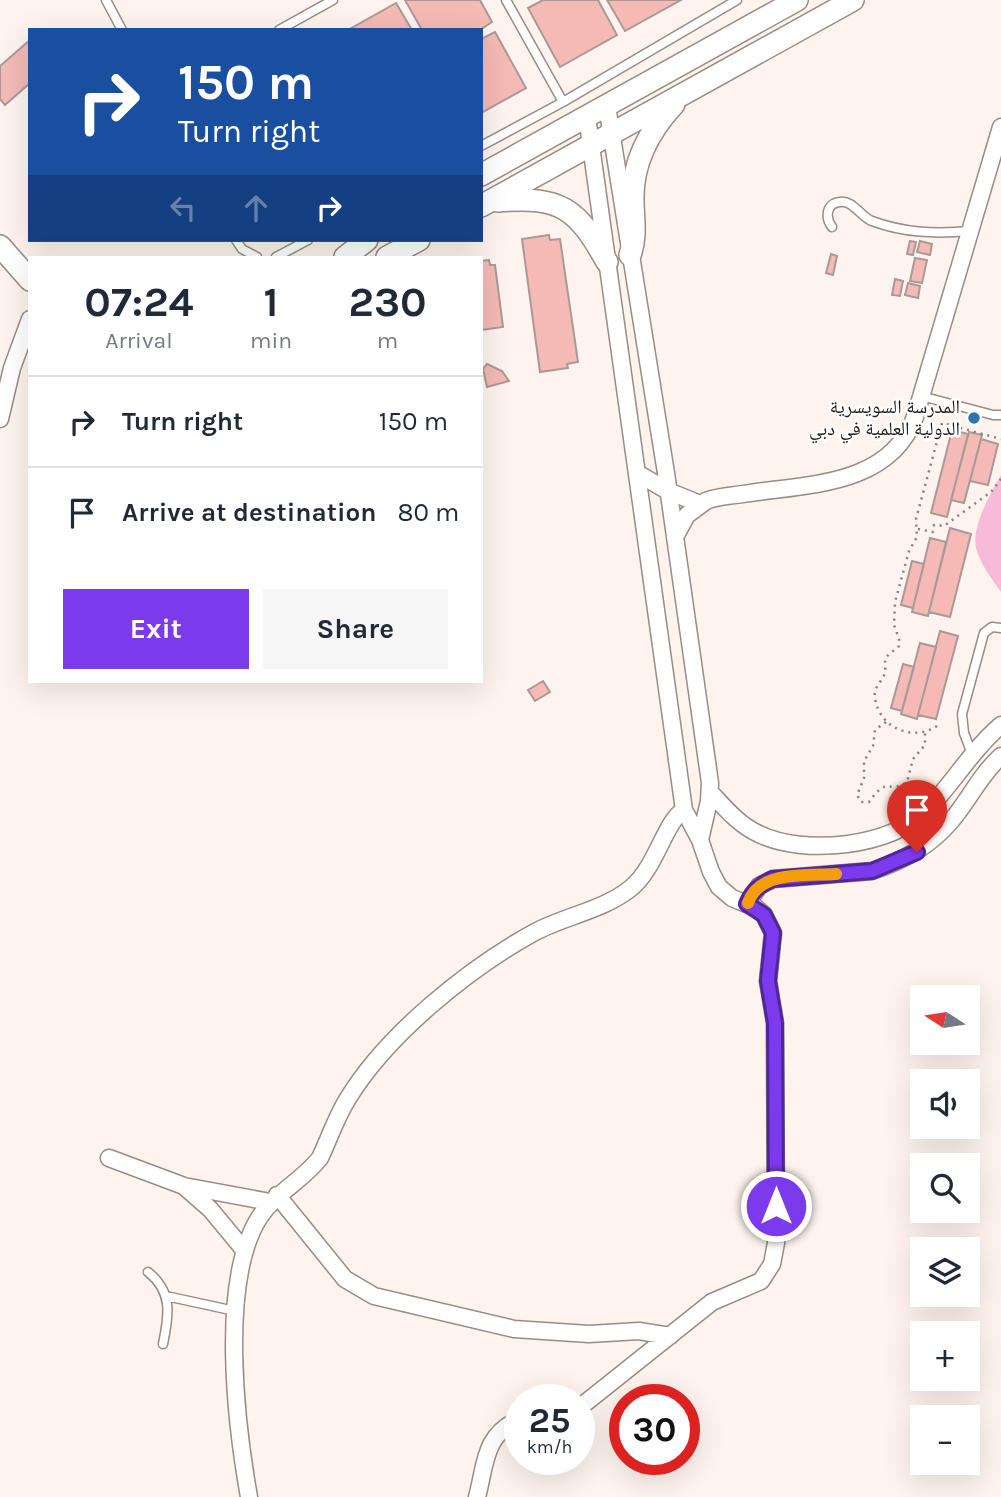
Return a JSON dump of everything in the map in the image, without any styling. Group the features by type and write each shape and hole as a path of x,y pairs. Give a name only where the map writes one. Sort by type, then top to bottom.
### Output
{"street":[{"path":"483,174 797,0"},
{"path":"485,204 853,0"},
{"path":"631,255 635,231 634,185 640,156 657,122 683,94"},
{"path":"607,106 666,474 710,792 700,840"},
{"path":"587,117 684,810 700,840 719,887 732,898 764,915 773,933 768,981 775,1023 775,1254 772,1264 761,1281 712,1302 595,1395"},
{"path":"637,473 668,491 707,501 840,478 868,470 887,458 910,429 970,231 997,157 1001,128"},
{"path":"485,204 530,200 559,206 586,227 607,262"},
{"path":"346,256 364,242"},
{"path":"389,256 415,242"},
{"path":"0,246 28,278"},
{"path":"0,419 12,368 28,324"},
{"path":"666,474 707,501"},
{"path":"675,538 687,515 707,501"},
{"path":"710,792 747,828 772,840 813,846 874,840 900,830 926,811 972,754 1001,725"},
{"path":"747,904 759,886 773,879 872,871 917,852 952,821 982,777 1001,756"},
{"path":"249,1497 236,1396 236,1311 244,1250 253,1227 274,1199 314,1166 347,1100 380,1058 415,1021 477,968 509,947 539,930 613,899 633,887 653,861 674,819 684,810"},
{"path":"109,1158 184,1186 274,1199 345,1279 374,1296 513,1329 589,1334 639,1331 670,1336"},
{"path":"184,1186 210,1209 244,1250"},
{"path":"477,1497 488,1449 504,1430"}],"lane":[{"path":"106,0 121,28"},
{"path":"283,28 333,0"},
{"path":"506,0 562,102"},
{"path":"483,145 737,0"},
{"path":"832,227 827,217 828,212 830,207 840,202 850,205 873,221 918,232 937,234 970,231"},
{"path":"237,242 242,249 255,256"},
{"path":"278,256 304,242"},
{"path":"921,396 1001,415"},
{"path":"972,754 964,733 962,714 984,633 992,627 1001,628"},
{"path":"148,1272 156,1278 166,1296 168,1318 163,1344"},
{"path":"166,1296 236,1311"}],"path":[{"path":"937,726 925,732 901,731 886,722 878,710 875,690 885,673 886,657 899,646 894,625 895,602 909,551 916,540 916,519 942,424 1001,439"},
{"path":"918,529 933,532 934,525 944,526 991,492 1001,479"},
{"path":"886,722 875,730 873,746 864,761 864,776 857,795 863,803 869,802 880,787 901,786 907,782 913,758 925,745 925,732"}],"shaded area":[{"path":"1001,475 1001,592 980,560 975,540 983,510"}],"building":[{"path":"405,0 480,0 492,22 483,28 421,28"},
{"path":"543,0 598,0 617,35 560,67 528,8"},
{"path":"607,0 681,0 625,31"},
{"path":"396,3 411,28 352,28"},
{"path":"495,32 526,88 483,112 483,38"},
{"path":"28,42 28,85 5,105 0,99 0,66"},
{"path":"549,235 550,240 560,239 578,362 567,364 568,368 540,372 522,239"},
{"path":"910,241 916,242 913,255 907,254"},
{"path":"920,241 932,244 930,255 917,252"},
{"path":"831,254 837,256 833,275 826,273"},
{"path":"915,258 927,260 922,283 910,281"},
{"path":"489,260 490,265 495,265 503,327 483,330 483,261"},
{"path":"895,279 903,281 900,296 892,295"},
{"path":"908,283 920,286 918,298 905,295"},
{"path":"487,364 502,371 509,381 487,387 483,369"},
{"path":"952,430 968,434 947,517 931,513"},
{"path":"969,432 982,435 964,503 951,500"},
{"path":"981,439 998,444 988,485 970,481"},
{"path":"950,528 971,534 950,617 929,612"},
{"path":"930,538 946,542 928,616 912,612"},
{"path":"912,561 924,564 913,608 901,605"},
{"path":"940,631 958,636 936,719 918,715"},
{"path":"920,643 936,647 917,719 901,714"},
{"path":"903,664 914,667 902,711 891,708"},
{"path":"543,681 550,692 535,701 528,690"}],"slow traffic":[{"path":"748,903 759,886 773,879 836,874"}],"place":[{"name":"المدرسة السويسرية الدولية العلمية في دبي","path":"974,418"}],"route":[{"path":"776,1206 775,1023 768,981 774,943 770,923 756,908 747,904 759,886 773,879 872,871 917,852"}]}
